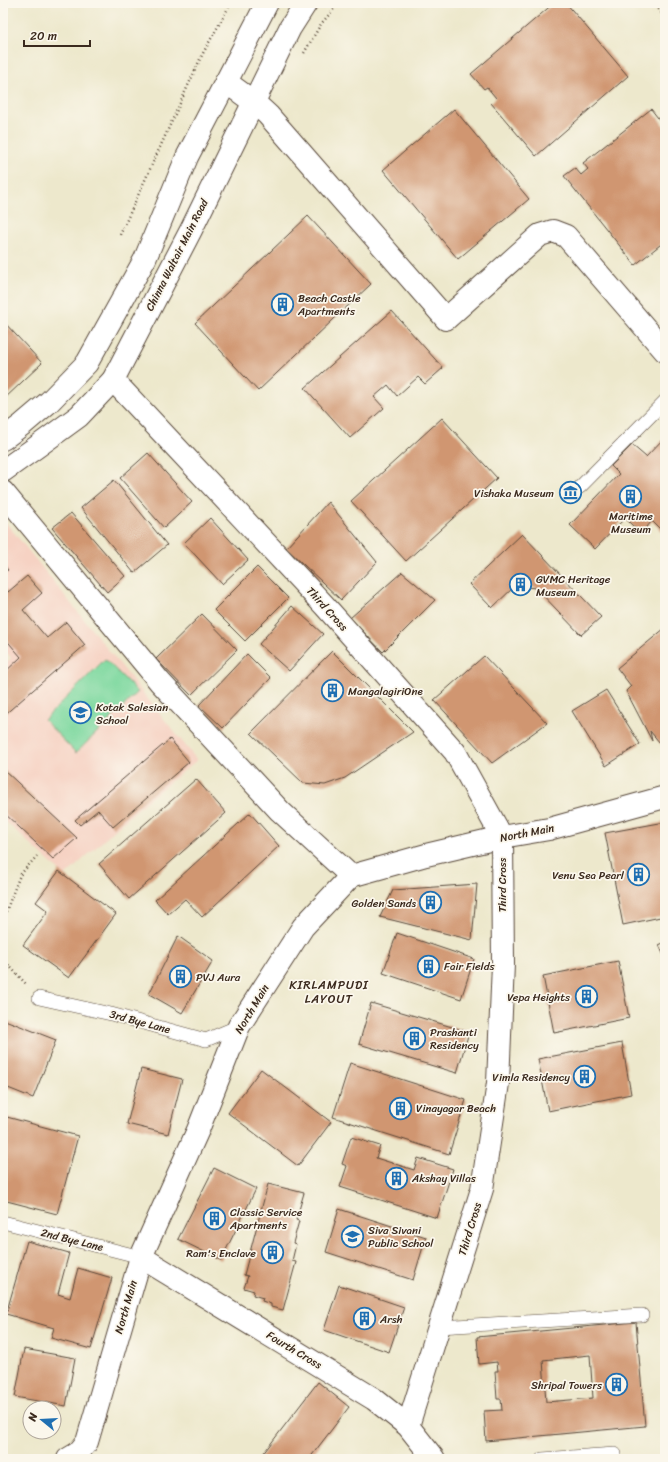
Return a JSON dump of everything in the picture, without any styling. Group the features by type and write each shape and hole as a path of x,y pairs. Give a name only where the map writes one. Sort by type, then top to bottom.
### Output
{"street":[{"path":"5,433 49,402 87,363 145,259 187,158 267,3"},
{"name":"Chinna Waltair Main Road","path":"3,470 79,416 113,380 255,103 290,28 306,3"},
{"path":"226,82 255,103 268,115 446,319 540,235 553,231 566,236 665,351"},
{"name":"Third Cross","path":"113,380 324,606 455,752 502,837 503,964 498,1083 482,1189 408,1426"},
{"path":"3,492 160,682 280,811 351,876"},
{"name":"North Main","path":"75,1457 87,1442 141,1257 198,1130 239,1026 303,927 351,876 426,855 502,837 549,829 665,797"},
{"name":"Fourth Cross","path":"141,1257 374,1399 408,1426 434,1459"}],"lane":[{"path":"580,487 665,401"},
{"name":"3rd Bye Lane","path":"39,998 111,1014 206,1040 239,1026"},
{"name":"2nd Bye Lane","path":"3,1222 141,1257"},
{"path":"439,1327 642,1315"},
{"path":"542,1459 615,1454"}],"path":[{"path":"120,235 202,55 231,3"},
{"path":"653,3 665,17"},
{"path":"3,919 20,875 37,856"},
{"path":"3,959 39,998"}],"shaded area":[{"name":"Kotak Salesian School","path":"3,519 197,760 145,802 65,876 3,819 3,666 11,658 3,648"}],"green space":[{"path":"105,659 138,692 76,753 44,720"}],"building":[{"path":"554,3 566,3 628,76 536,156 491,103 496,98 487,87 484,89 471,74"},
{"path":"454,109 529,199 458,259 383,170"},
{"path":"651,109 665,127 665,241 635,265 564,176 575,168 581,175 588,169 583,163"},
{"name":"Beach Castle Apartments","path":"308,216 371,284 258,391 195,323"},
{"path":"392,311 443,368 425,384 418,377 397,396 388,385 374,397 384,408 350,438 305,388"},
{"path":"3,321 42,363 3,400"},
{"path":"442,418 497,478 406,561 351,501"},
{"name":"Maritime Museum","path":"665,437 665,534 652,521 641,534 625,518 595,549 570,525 619,474 611,466 632,445 646,457"},
{"path":"148,453 192,502 164,528 120,478"},
{"path":"114,480 167,545 134,573 81,508"},
{"path":"328,502 377,562 341,600 286,548"},
{"path":"71,513 125,576 107,592 52,528"},
{"path":"210,518 248,560 222,584 184,543"},
{"name":"GVMC Heritage Museum","path":"522,534 601,617 581,635 536,588 515,586 492,608 469,584"},
{"path":"3,564 8,570 3,573"},
{"path":"257,567 288,598 245,641 214,610"},
{"path":"402,572 435,600 383,652 350,618"},
{"path":"27,576 42,593 23,610 47,638 66,622 85,645 3,716 3,674 21,657 3,636 3,586 8,592"},
{"path":"292,606 323,634 289,671 259,644"},
{"path":"202,614 237,650 191,695 156,659"},
{"path":"665,628 665,749 650,731 652,741 626,691 631,686 617,668"},
{"name":"MangalagiriOne","path":"332,651 413,732 345,778 325,785 303,783 251,733"},
{"path":"247,654 271,678 223,728 199,705"},
{"path":"484,656 547,723 492,763 434,700"},
{"path":"606,690 640,744 606,766 572,711"},
{"path":"170,739 189,762 113,827 98,810 80,825 75,820"},
{"path":"3,769 77,838 53,859 3,812"},
{"path":"196,779 226,813 129,899 99,864"},
{"path":"250,813 279,846 202,917 185,899 168,914 155,900"},
{"name":"Venu Sea Pearl","path":"665,822 665,916 623,925 605,833"},
{"path":"59,871 116,914 69,978 23,945 48,911 36,902"},
{"name":"Golden Sands","path":"477,884 472,940 380,917 393,890"},
{"name":"Fair Fields","path":"397,933 474,959 461,999 383,973"},
{"name":"PVJ Aura","path":"178,936 213,961 182,1013 149,994"},
{"path":"665,942 665,958 659,945"},
{"name":"Vepa Heights","path":"618,961 629,1018 554,1033 543,976"},
{"name":"Prashanti Residency","path":"371,1003 469,1032 457,1073 359,1044"},
{"path":"5,1020 56,1040 33,1098 3,1086 3,1025"},
{"name":"Vimla Residency","path":"622,1043 631,1094 548,1111 538,1059"},
{"name":"Vinayagar Beach","path":"350,1063 466,1100 449,1154 333,1117"},
{"path":"141,1069 182,1079 168,1134 127,1124"},
{"path":"261,1069 331,1122 298,1166 228,1113"},
{"path":"3,1116 78,1136 57,1214 3,1200"},
{"name":"Akshay Villas","path":"351,1137 380,1146 376,1158 414,1170 418,1158 453,1169 437,1218 340,1187 347,1166 342,1164"},
{"name":"Classic Service Apartments","path":"214,1168 256,1189 221,1260 178,1239"},
{"name":"Ram's Enclave","path":"268,1184 304,1193 296,1220 299,1221 293,1243 296,1244 292,1261 296,1262 283,1310 271,1307 271,1304 262,1301 263,1298 253,1295 254,1291 244,1288 248,1276 244,1275"},
{"path":"339,1209 426,1237 413,1280 326,1252"},
{"path":"27,1241 69,1253 58,1294 70,1298 78,1268 112,1278 91,1349 51,1338 54,1328 6,1314"},
{"name":"Arsh","path":"339,1285 404,1307 389,1352 324,1330"},
{"name":"Shripal Towers","path":"636,1322 645,1426 486,1441 484,1411 502,1410 501,1399 497,1399 495,1371 498,1371 497,1362 479,1364 477,1337","holes":["590,1355 593,1398 546,1402 543,1360"]},
{"path":"24,1349 75,1358 66,1406 62,1405 62,1400 32,1400 15,1397"},
{"path":"318,1382 349,1407 309,1459 259,1459"}],"place":[{"name":"Beach Castle Apartments","path":"283,304"},
{"name":"Vishaka Museum","path":"570,493"},
{"name":"Maritime Museum","path":"631,496"},
{"name":"GVMC Heritage Museum","path":"520,585"},
{"name":"MangalagiriOne","path":"332,691"},
{"name":"Kotak Salesian School","path":"81,713"},
{"name":"Venu Sea Pearl","path":"639,875"},
{"name":"Golden Sands","path":"431,903"},
{"name":"Fair Fields","path":"429,966"},
{"name":"PVJ Aura","path":"180,977"},
{"name":"Vepa Heights","path":"586,997"},
{"name":"Prashanti Residency","path":"414,1038"},
{"name":"Vimla Residency","path":"585,1077"},
{"name":"Vinayagar Beach","path":"400,1108"},
{"name":"Akshay Villas","path":"396,1178"},
{"name":"Classic Service Apartments","path":"215,1218"},
{"name":"Siva Sivani Public School","path":"353,1236"},
{"name":"Ram's Enclave","path":"272,1253"},
{"name":"Arsh","path":"364,1319"},
{"name":"Shripal Towers","path":"617,1385"}],"district":[{"name":"KIRLAMPUDI LAYOUT","path":"329,992"}]}
